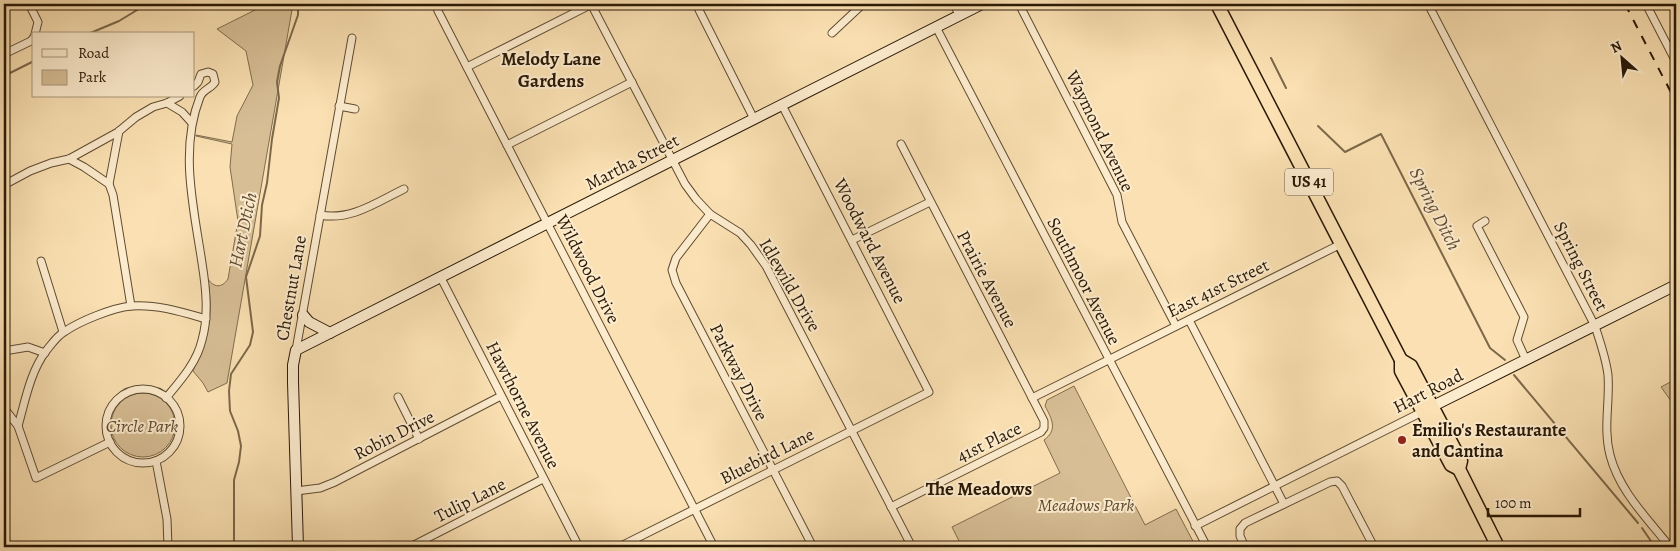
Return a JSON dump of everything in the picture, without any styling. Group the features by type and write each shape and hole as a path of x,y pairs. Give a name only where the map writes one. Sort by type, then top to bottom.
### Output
{"highway":[{"name":"US 41","path":"1217,4 1401,360 1411,366 1427,409 1460,461 1459,469 1498,547"}],"street":[{"path":"29,4 38,22 36,32"},
{"name":"Wildwood Drive","path":"436,4 714,547"},
{"path":"467,67 591,4"},
{"name":"Idlewild Drive","path":"591,4 685,184 710,214 740,233 766,266 912,547"},
{"path":"696,4 754,119"},
{"path":"832,33 863,4"},
{"path":"954,4 962,10"},
{"name":"Martha Street","path":"296,350 936,27 962,10 982,4"},
{"name":"Waymond Avenue","path":"1019,4 1117,195 1122,222 1176,326"},
{"name":"Spring Street","path":"1428,4 1595,326 1608,374 1606,434 1612,464 1632,499 1670,547"},
{"path":"1646,4 1676,62"},
{"name":"Southmoor Avenue","path":"936,27 1207,547"},
{"name":"Chestnut Lane","path":"298,547 293,373 352,38"},
{"path":"4,54 32,39"},
{"path":"166,398 195,359 202,340 206,319 206,287 190,177 189,152 192,123 200,97 204,90 212,87 215,82 213,74 208,72 201,74 195,85"},
{"path":"507,145 632,82"},
{"path":"4,184 51,162 69,159 95,146 153,107 176,98"},
{"path":"167,103 182,112 192,123"},
{"name":"Woodward Avenue","path":"782,105 929,392"},
{"path":"340,106 355,109"},
{"path":"119,131 109,184 113,195 131,306"},
{"name":"Prairie Avenue","path":"901,144 1044,420 1044,428"},
{"path":"69,159 109,184"},
{"path":"320,215 334,218 348,216 404,189"},
{"path":"852,240 930,202"},
{"name":"Parkway Drive","path":"710,214 676,258 672,270 676,283 813,547"},
{"path":"1485,221 1477,226 1524,317 1517,340 1526,360"},
{"name":"East 41st Street","path":"1032,398 1341,244"},
{"path":"41,261 63,332"},
{"name":"Hawthorne Avenue","path":"440,276 543,479 580,547"},
{"name":"Hart Road","path":"1195,526 1676,285"},
{"path":"18,426 27,393 45,353 63,332 107,312 131,306 174,310 206,319"},
{"path":"303,314 310,322 330,333"},
{"path":"1189,320 1284,504"},
{"path":"4,351 28,347 45,353"},
{"path":"138,390 158,392 166,398 175,408 180,429 172,448 162,458 142,463 129,460 118,453 106,433 108,413 113,404 120,397 138,390"},
{"name":"Bluebird Lane","path":"619,547 929,392"},
{"name":"Robin Drive","path":"296,491 320,488 335,482 501,396"},
{"path":"398,398 419,439"},
{"path":"4,408 18,426 36,478 110,442"},
{"name":"41st Place","path":"891,507 1041,432 1044,428"},
{"path":"156,460 167,519 168,547"},
{"name":"Tulip Lane","path":"410,547 543,479"},
{"path":"1246,547 1240,536 1240,529 1245,523 1330,482 1337,481 1342,486 1374,547"}],"green space":[{"path":"267,4 293,4 227,383 208,392 193,371 203,347 210,316 208,279 218,286 228,279 238,221 230,167 232,144 196,135 232,142 237,116 253,85 246,51 217,29"},
{"path":"1676,379 1676,408 1661,387"},
{"name":"Meadows Park","path":"1074,386 1145,525 1176,509 1196,547 962,547 952,527 1060,473 1044,440 1052,428 1045,406 1047,400"},
{"name":"Circle Park","path":"143,393 161,399 169,407 175,425 169,443 161,451 143,457 125,451 117,443 111,425 117,407 125,399"}],"waterway":[{"path":"93,32 119,21 147,4"},
{"name":"Hart Dtich","path":"234,547 234,480 241,446 238,431 230,411 229,391 231,374 250,345 253,332 246,277 260,236 262,205 279,98 277,82 280,66 298,15 298,4"},
{"name":"Spring Ditch","path":"1271,58 1286,88"},
{"path":"4,76 32,62"},
{"name":"Spring Ditch","path":"1318,126 1345,152 1381,134 1490,348 1505,360"},
{"path":"1514,375 1638,523"},
{"path":"1642,528 1655,547"}],"railway":[{"path":"1625,4 1676,102"}],"place":[{"name":"Emilio's Restaurante and Cantina","path":"1402,440"}],"district":[{"name":"Melody Lane Gardens","path":"551,70"},
{"name":"The Meadows","path":"979,489"}]}
